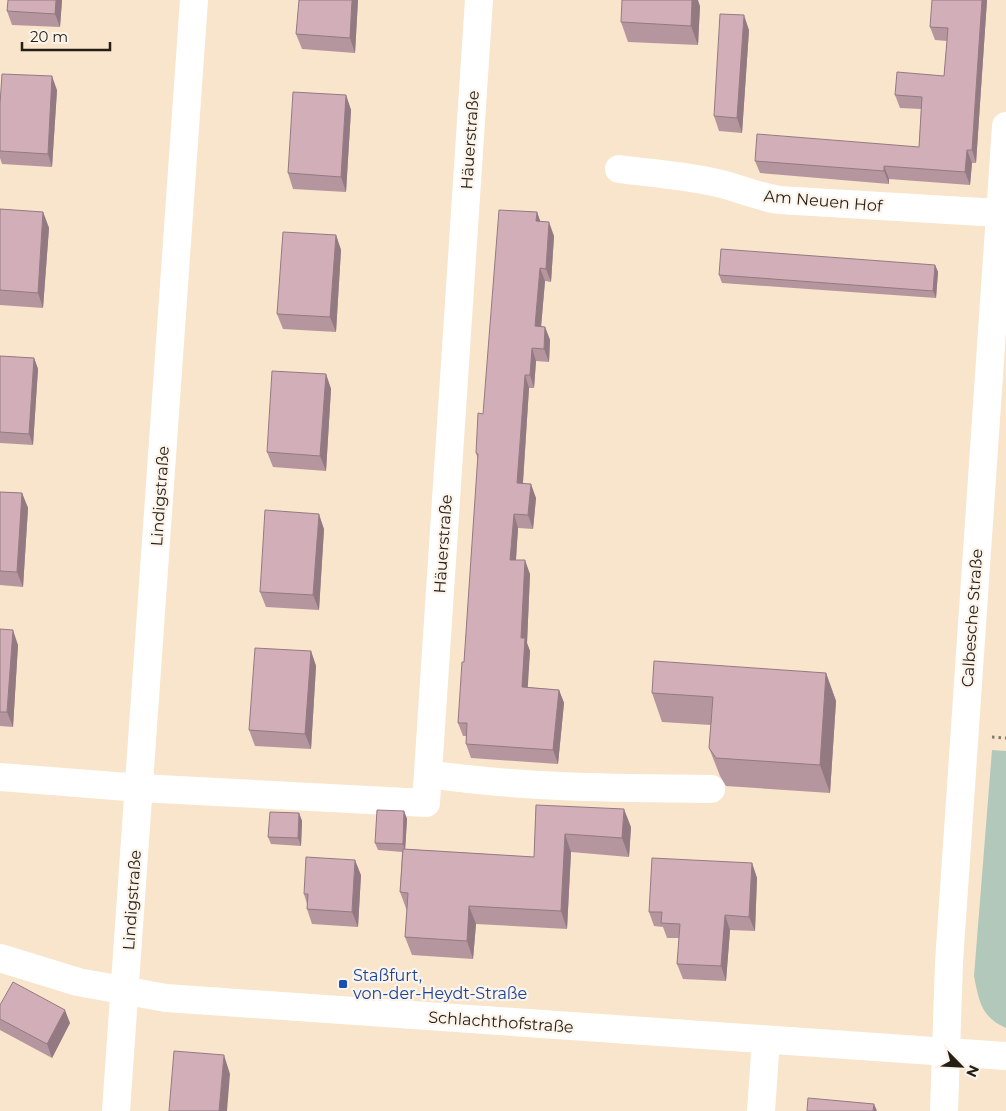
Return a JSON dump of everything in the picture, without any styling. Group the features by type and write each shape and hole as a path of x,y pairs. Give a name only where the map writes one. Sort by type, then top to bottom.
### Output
{"street":[{"name":"Lindigstraße","path":"116,1111 194,0"},
{"name":"Häuerstraße","path":"140,788 426,803 479,0"},
{"name":"Calbesche Straße","path":"944,1111 948,970 1006,126"},
{"name":"Am Neuen Hof","path":"619,169 707,180 734,186 756,196 778,200 1000,213"},
{"path":"428,774 472,781 596,787 711,789"},
{"path":"0,777 140,788"},
{"name":"Schlachthofstraße","path":"0,958 78,982 166,998 1006,1056"},
{"path":"761,1111 766,1040"}],"green space":[{"path":"992,750 1006,751 1006,1028 991,1019 982,1007 974,976"}],"building":[{"path":"8,0 56,0 55,14 7,11"},
{"path":"299,0 352,0 350,38 296,34"},
{"path":"622,0 692,0 691,26 621,22"},
{"path":"932,0 982,0 972,150 967,150 965,172 884,166 884,171 755,161 757,134 919,147 922,97 895,95 897,72 944,76 948,28 930,27"},
{"path":"720,14 744,15 737,118 714,116"},
{"path":"2,74 52,76 48,154 0,151"},
{"path":"293,92 346,95 341,177 288,173"},
{"path":"0,209 43,212 38,293 0,290"},
{"path":"499,210 537,212 536,221 549,222 546,269 540,268 535,326 545,327 544,349 532,348 530,375 525,375 517,483 531,484 528,515 514,514 510,560 525,560 521,638 525,638 522,687 559,690 553,750 466,744 467,723 458,723 478,454 476,453 478,413 483,414"},
{"path":"283,232 336,235 330,317 277,314"},
{"path":"721,249 935,265 933,291 719,275"},
{"path":"0,356 34,358 29,434 0,432"},
{"path":"272,371 326,374 320,456 267,452"},
{"path":"0,492 22,493 17,572 0,571"},
{"path":"265,510 319,514 313,595 260,592"},
{"path":"0,629 13,630 7,712 0,712"},
{"path":"255,648 311,651 305,734 249,730"},
{"path":"654,661 826,673 820,765 716,758 709,748 713,697 652,693"},
{"path":"536,805 624,809 622,838 565,834 561,911 469,906 467,941 405,937 408,893 400,892 403,849 534,857"},
{"path":"377,810 404,811 403,844 375,843"},
{"path":"270,812 299,813 298,838 268,837"},
{"path":"306,857 355,860 352,912 307,909 308,894 304,894"},
{"path":"652,858 752,863 749,917 725,915 721,966 677,964 680,924 661,923 662,912 649,912"},
{"path":"13,982 65,1010 47,1044 0,1019 0,1005"},
{"path":"174,1051 224,1055 219,1111 169,1111"},
{"path":"808,1098 874,1104 873,1111 807,1111"}],"place":[{"name":"Staßfurt, von-der-Heydt-Straße","path":"343,984"}]}
